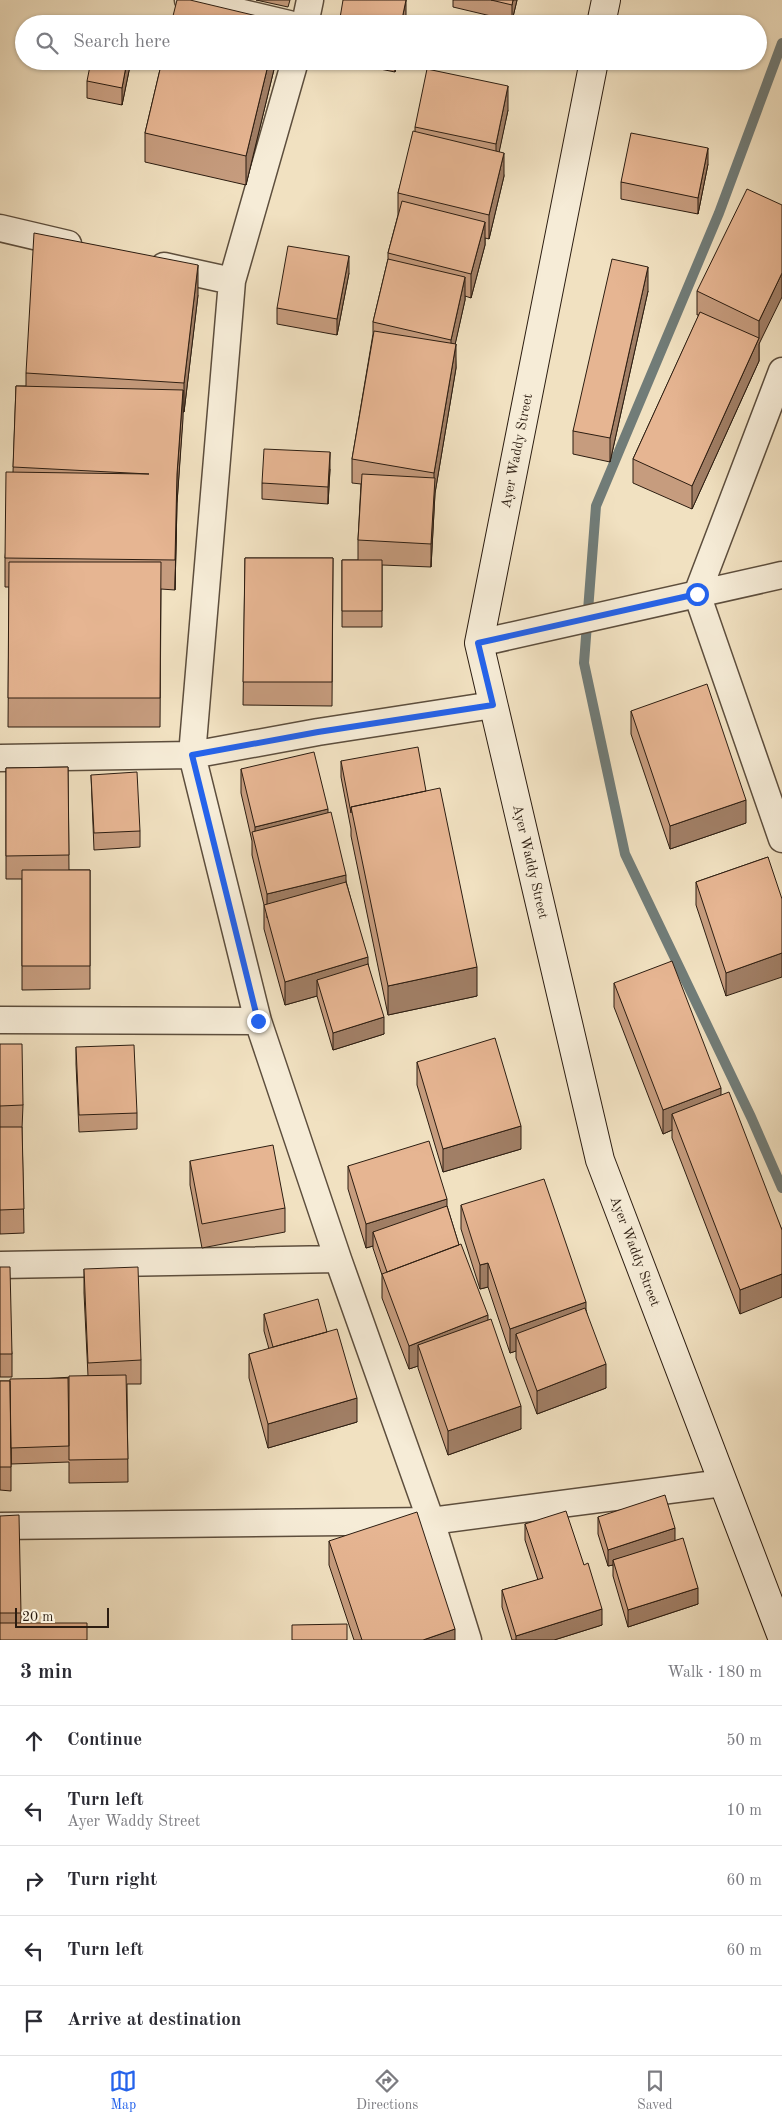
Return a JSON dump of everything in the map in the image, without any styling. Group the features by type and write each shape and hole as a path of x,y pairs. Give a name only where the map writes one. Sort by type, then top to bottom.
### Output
{"street":[{"path":"188,0 251,15"},
{"path":"307,15 310,0"},
{"path":"603,15 606,0"},
{"path":"291,70 232,281 192,755 258,1021 338,1259 430,1521 468,1640"},
{"name":"Ayer Waddy Street","path":"592,70 478,643 600,1160 782,1637"},
{"path":"0,228 87,248"},
{"path":"145,261 232,281"},
{"path":"782,371 697,594 782,839"},
{"path":"478,643 782,576"},
{"path":"0,758 192,755 318,732 493,705"},
{"path":"0,1020 258,1021"},
{"path":"0,1265 338,1259"},
{"path":"0,1526 430,1521 723,1482"}],"building":[{"path":"177,0 190,0 253,15 173,15"},
{"path":"343,0 406,0 403,15 340,15"},
{"path":"491,0 513,0 512,5"},
{"path":"89,70 125,70 122,88 87,81"},
{"path":"160,70 267,70 246,156 145,133"},
{"path":"427,70 508,86 496,144 415,127"},
{"path":"413,131 504,153 489,215 398,193"},
{"path":"631,133 708,148 698,198 621,182"},
{"path":"747,189 782,205 782,273 759,321 697,291"},
{"path":"402,201 485,222 471,274 388,253"},
{"path":"34,233 198,265 184,383 26,373"},
{"path":"288,246 349,256 337,319 277,308"},
{"path":"388,259 465,277 451,340 373,322"},
{"path":"612,259 648,267 610,438 573,431"},
{"path":"700,312 759,338 692,486 633,459"},
{"path":"374,331 456,344 434,473 352,459"},
{"path":"16,386 183,390 177,474 175,560 5,558 6,472 149,474 13,467"},
{"path":"264,449 330,452 328,487 262,483"},
{"path":"362,474 435,478 431,544 358,540"},
{"path":"245,558 333,558 332,682 243,682"},
{"path":"342,560 382,560 382,611 342,611"},
{"path":"9,562 161,562 160,698 8,698"},
{"path":"707,684 746,800 670,826 631,711"},
{"path":"418,747 426,791 351,807 351,813 341,761"},
{"path":"314,752 328,809 255,827 241,769"},
{"path":"68,767 69,855 6,856 6,768"},
{"path":"137,772 140,831 94,833 91,775"},
{"path":"440,788 477,967 388,986 351,807"},
{"path":"331,812 346,875 267,894 252,832"},
{"path":"768,857 782,899 782,953 726,973 696,882"},
{"path":"22,870 90,870 90,966 22,966"},
{"path":"346,882 368,957 285,982 264,905"},
{"path":"672,961 721,1088 663,1110 614,983"},
{"path":"368,964 384,1017 333,1033 317,980"},
{"path":"495,1038 521,1126 443,1149 417,1062"},
{"path":"0,1044 22,1044 23,1105 0,1106"},
{"path":"134,1045 137,1113 79,1115 76,1047"},
{"path":"729,1092 782,1230 782,1274 740,1290 672,1114"},
{"path":"0,1127 22,1127 24,1209 0,1210"},
{"path":"429,1141 447,1199 366,1224 348,1166"},
{"path":"273,1145 285,1208 202,1224 190,1161"},
{"path":"544,1179 586,1302 510,1329 488,1263 480,1265 461,1205"},
{"path":"447,1206 459,1245 387,1272 373,1232"},
{"path":"461,1244 488,1315 409,1346 382,1274"},
{"path":"0,1267 10,1267 12,1354 0,1354"},
{"path":"138,1267 141,1360 88,1363 84,1269"},
{"path":"318,1299 327,1332 273,1347 264,1314"},
{"path":"585,1308 606,1364 537,1391 516,1334"},
{"path":"491,1319 521,1406 448,1431 418,1345"},
{"path":"337,1329 357,1398 268,1424 249,1354"},
{"path":"126,1375 128,1459 69,1460 69,1376"},
{"path":"68,1378 69,1446 11,1448 10,1379"},
{"path":"0,1381 10,1381 11,1467 0,1467"},
{"path":"665,1495 675,1528 608,1550 598,1517"},
{"path":"566,1511 584,1565 588,1563 602,1609 516,1636 502,1590 543,1578 525,1524"},
{"path":"417,1512 455,1629 423,1640 362,1640 329,1541"},
{"path":"19,1515 21,1613 0,1613 0,1516"},
{"path":"683,1538 698,1588 628,1610 613,1560"},
{"path":"0,1623 87,1623 87,1640 0,1640"},
{"path":"347,1624 347,1640 292,1640 292,1625"}],"waterway":[{"path":"782,43 719,213 596,506 584,663 625,854 751,1117 782,1188"}],"route":[{"path":"258,1021 192,755 318,732 493,705 478,643 697,594"}]}
